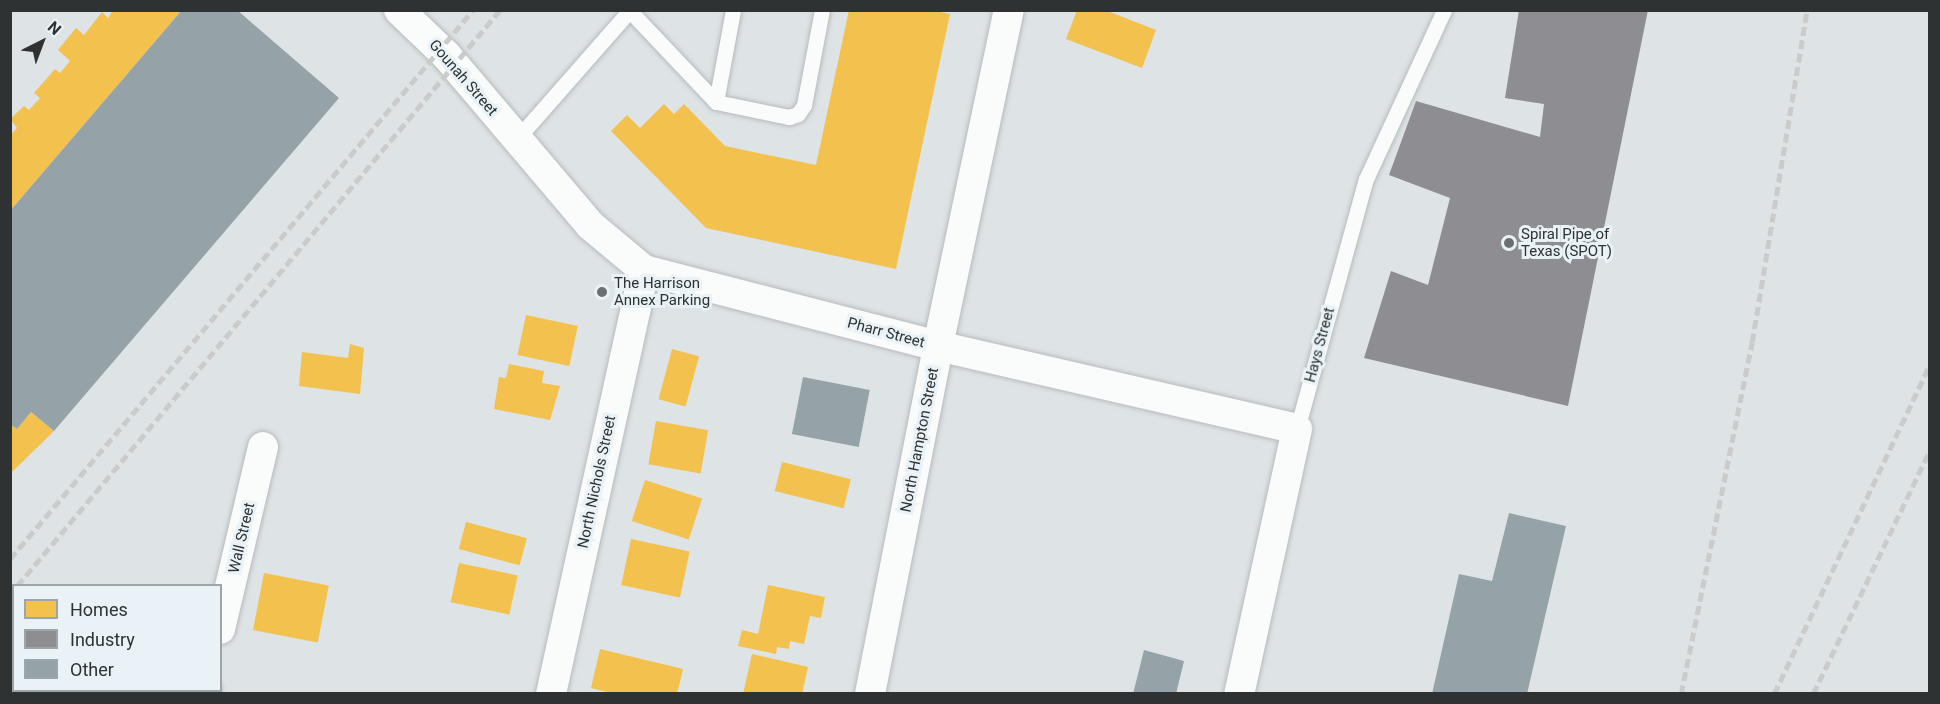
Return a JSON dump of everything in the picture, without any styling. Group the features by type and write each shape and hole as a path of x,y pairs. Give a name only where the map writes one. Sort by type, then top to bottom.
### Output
{"street":[{"name":"Gounah Street","path":"399,10 446,55 519,145"},
{"name":"North Hampton Street","path":"870,693 938,346 1009,10"},
{"name":"Pharr Street","path":"519,145 590,225 644,270 938,346 1297,429"},
{"name":"North Nichols Street","path":"551,693 644,270"},
{"name":"Hays Street","path":"1239,693 1297,429"},
{"name":"Wall Street","path":"222,621 263,447"}],"lane":[{"path":"716,102 733,10"},
{"path":"519,145 630,11 716,102 789,117 798,114 804,105 822,10"},
{"name":"Hays Street","path":"1297,429 1365,179 1444,10"}],"building: Homes":[{"path":"113,10 182,10 10,211 10,135 17,128 10,119 24,106 29,110 40,98 34,93 55,69 60,73 70,61 58,50 76,28 84,35 102,12 108,18"},
{"path":"849,10 931,10 950,14 896,269 706,228 611,131 627,115 640,128 664,104 674,114 684,104 725,146 816,165"},
{"path":"1077,10 1105,10 1156,30 1142,68 1066,39"},
{"path":"526,315 578,326 569,366 517,355"},
{"path":"350,344 364,348 360,394 299,386 302,352 348,358"},
{"path":"672,349 699,356 686,406 659,399"},
{"path":"509,364 544,371 542,383 560,386 550,420 494,409 499,377 506,378"},
{"path":"31,412 54,431 10,474 10,424 17,429"},
{"path":"656,421 708,430 701,474 648,464"},
{"path":"782,462 851,479 844,508 775,491"},
{"path":"645,480 702,499 689,539 632,521"},
{"path":"466,522 527,538 520,565 459,549"},
{"path":"631,539 690,551 680,597 621,585"},
{"path":"459,563 518,575 509,615 451,602"},
{"path":"264,573 329,586 318,643 253,630"},
{"path":"768,585 825,597 821,618 810,616 804,644 790,641 789,649 777,647 776,654 738,646 742,630 758,634"},
{"path":"600,649 683,669 677,694 615,694 591,688"},
{"path":"752,654 808,667 802,694 743,694"}],"building: Industry":[{"path":"1519,10 1648,10 1568,406 1364,358 1391,271 1428,285 1450,198 1389,175 1416,101 1540,137 1544,104 1505,98"}],"building: Other":[{"path":"182,10 237,10 339,98 54,431 31,412 17,429 10,424 10,211"},
{"path":"803,377 870,390 859,447 792,434"},
{"path":"1509,513 1566,526 1527,694 1432,694 1459,574 1492,581"},
{"path":"1144,650 1184,661 1176,694 1133,694"},
{"path":"82,692 108,692 81,694"}],"railway":[{"path":"10,559 473,10"},
{"path":"19,584 500,10"},
{"path":"1681,694 1752,342 1807,10"},
{"path":"1774,694 1930,364"},
{"path":"1813,694 1930,450"}],"place":[{"name":"Spiral Pipe of Texas (SPOT)","path":"1509,243"},
{"name":"The Harrison Annex Parking","path":"602,292"}]}
